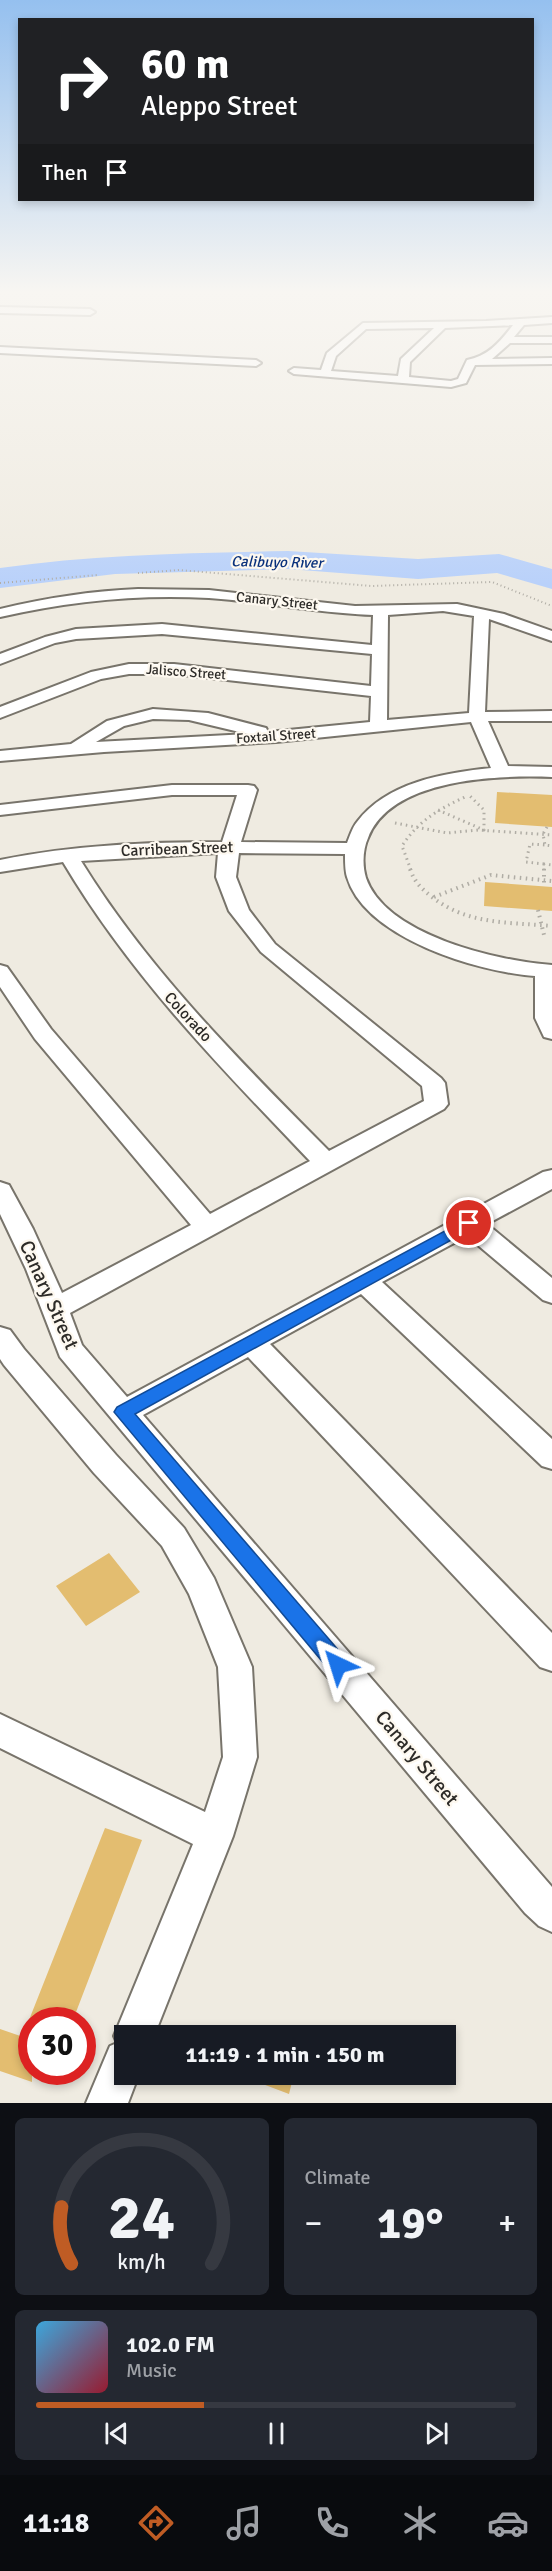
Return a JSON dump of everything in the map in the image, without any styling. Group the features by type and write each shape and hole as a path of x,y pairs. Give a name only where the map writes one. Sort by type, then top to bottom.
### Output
{"street":[{"name":"Canary Street","path":"0,613 60,611 117,594 186,592 381,611 441,607 482,613 552,636"},
{"path":"60,611 76,634"},
{"path":"378,728 381,611"},
{"path":"482,613 477,716 501,771"},
{"path":"0,659 50,640 76,634 162,629 380,650"},
{"name":"Jalisco Street","path":"0,713 97,675 129,669 174,669 379,692"},
{"path":"76,747 117,722 160,714 213,718 276,737"},
{"name":"Foxtail Street","path":"0,756 76,747 276,737 477,716 552,716"},
{"path":"552,772 501,771 451,778 419,787 393,800 372,816 360,832 354,849 356,873 369,898 392,921 427,942 470,958 506,966 548,971 546,1018 552,1032"},
{"path":"0,810 172,790 248,790 230,846 226,877 239,911 268,948 434,1083 436,1104 56,1309"},
{"name":"Carribean Street","path":"0,866 133,849 230,846 354,849"},
{"name":"Colorado","path":"69,856 89,891 167,996 326,1164"},
{"path":"0,971 43,1034 207,1227"},
{"path":"123,1412 552,1178"},
{"name":"Canary Street","path":"0,1191 12,1211 56,1309 70,1350 538,1900 552,1913"},
{"path":"469,1223 552,1293"},
{"path":"364,1281 552,1457"},
{"path":"0,1338 105,1464 172,1537 203,1588 235,1667 240,1757 215,1836 138,2025"},
{"path":"252,1342 552,1656"},
{"path":"0,1730 215,1836"},
{"path":"107,2103 114,2085"}],"path":[{"path":"451,778 484,810 484,830"},
{"path":"479,793 438,810 414,827 402,846 415,883 449,910 478,920 552,926"},
{"path":"438,810 484,830"},
{"path":"372,816 447,833 484,830 552,835"},
{"path":"545,845 543,834 546,827"},
{"path":"552,846 530,844 526,862 552,865"},
{"path":"544,864 544,887"},
{"path":"433,898 491,875 552,881"},
{"path":"538,910 544,935"}],"building":[{"path":"497,792 552,795 552,827 495,823"},
{"path":"485,882 552,887 552,911 484,906"},
{"path":"109,1553 140,1592 86,1626 56,1586"},
{"path":"105,1828 142,1840 78,2007 34,2007"},
{"path":"0,2029 18,2035 18,2077 0,2071"},
{"path":"265,2085 291,2085 289,2094"}],"waterway":[{"name":"Calibuyo River","path":"0,578 115,565 288,560 418,569 499,563 552,579"}],"route":[{"path":"338,1665 123,1412 469,1223"}]}
